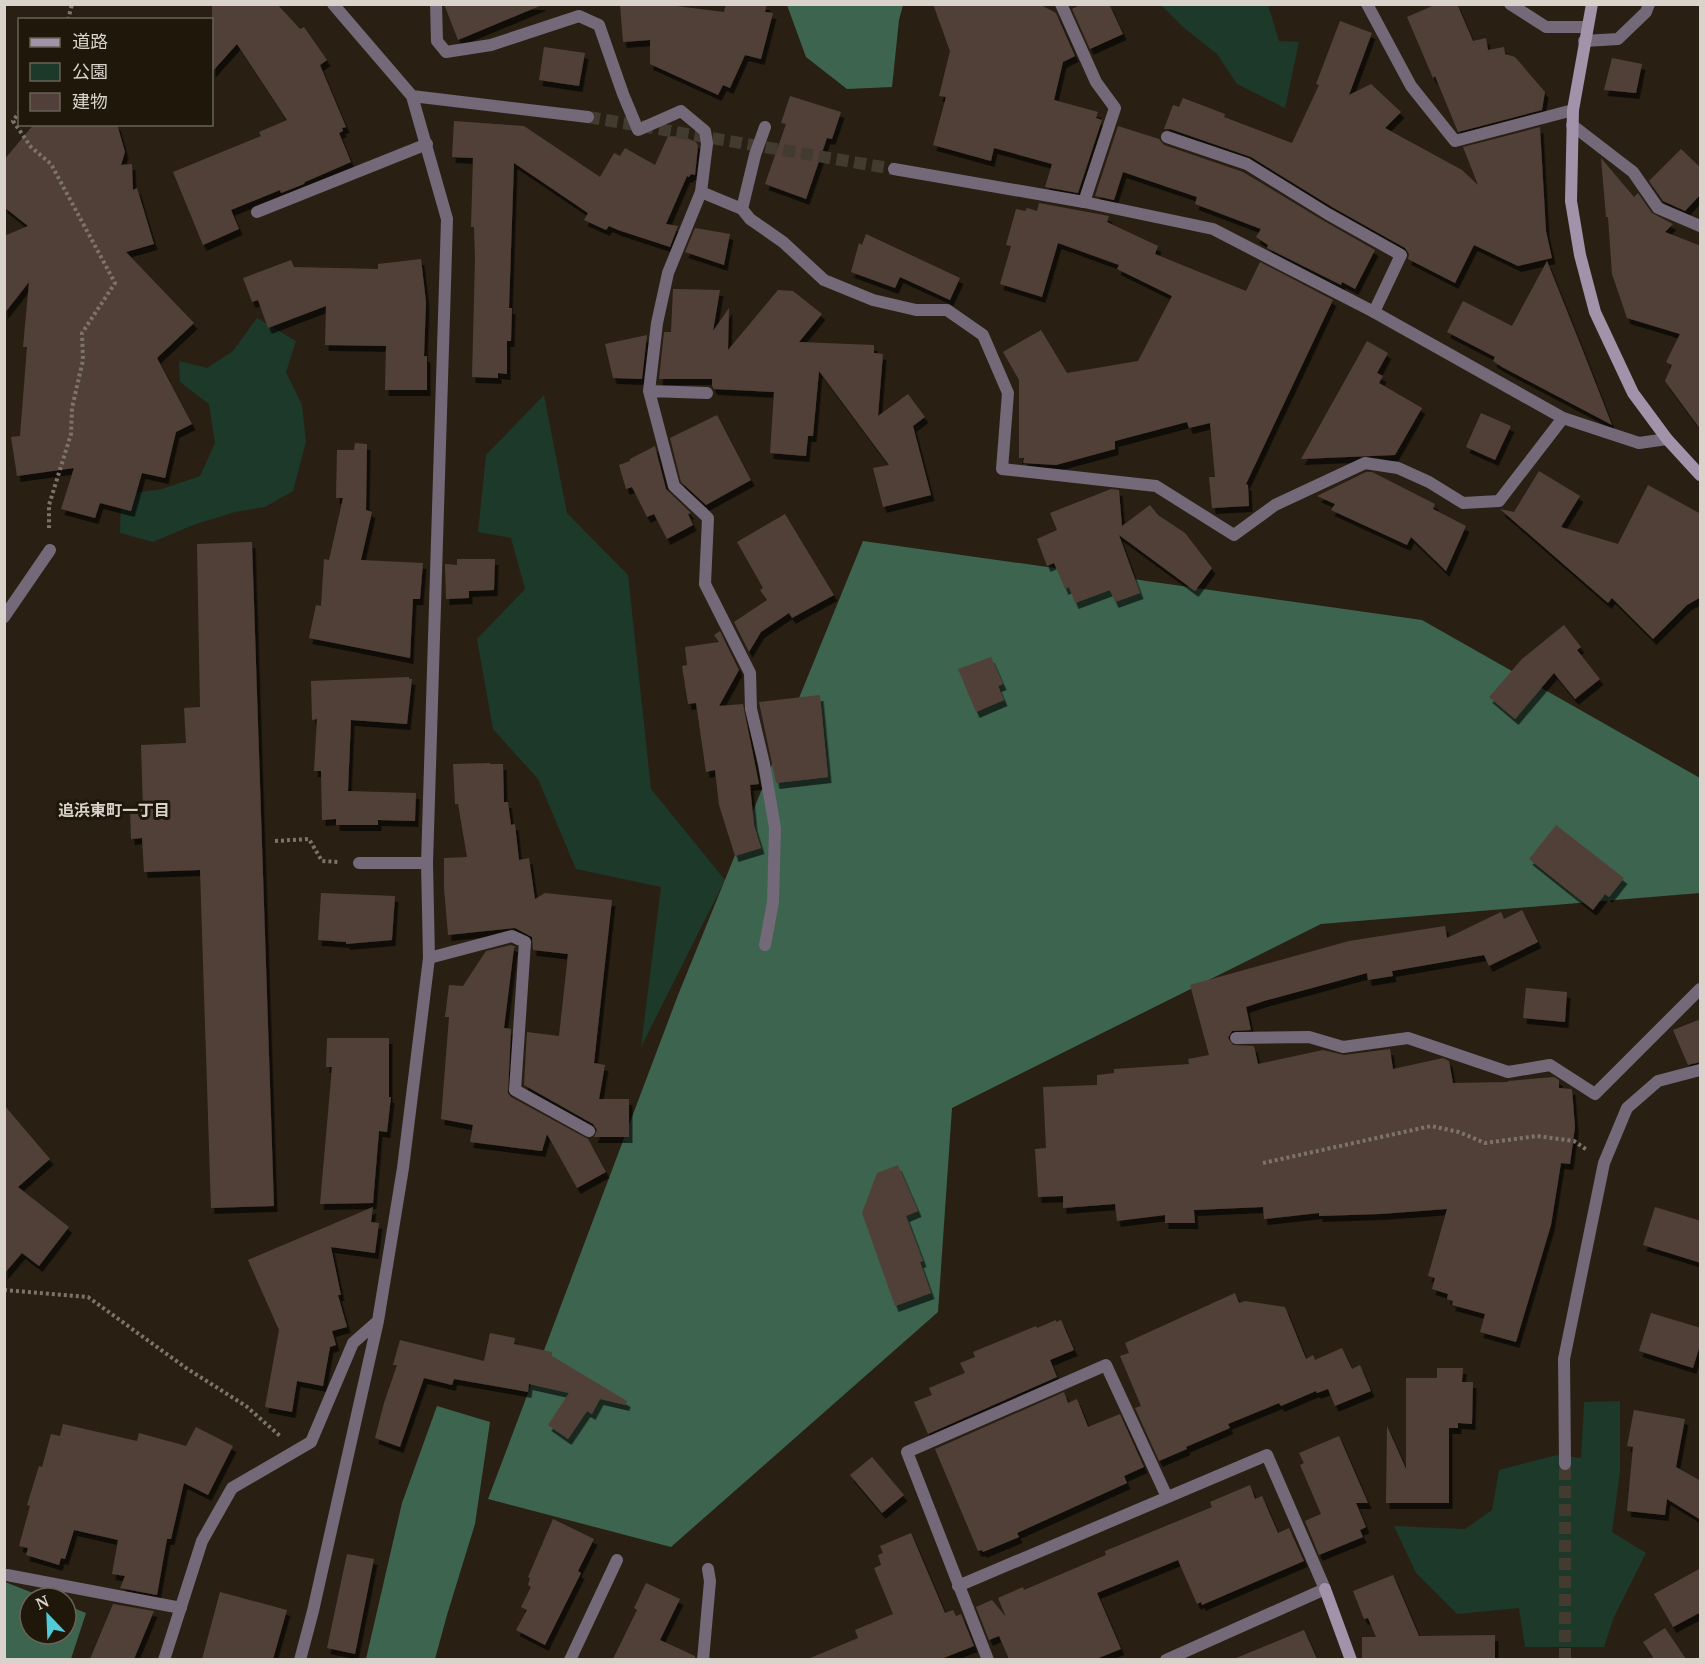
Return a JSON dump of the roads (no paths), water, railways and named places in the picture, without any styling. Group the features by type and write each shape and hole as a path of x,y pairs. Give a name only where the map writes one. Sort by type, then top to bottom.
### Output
{"street":[{"path":"300,1659 313,1611 378,1321 403,1168 429,958 427,863 447,219 412,96 333,4"},
{"path":"436,4 437,41 446,52 491,45 579,16 599,25 638,130 681,111 705,131 708,144 701,192 668,273 657,323 649,391 674,486 708,518 705,584 750,674 751,709 764,764 775,828 773,902 765,945"},
{"path":"1061,4 1096,82 1115,108 1084,202"},
{"path":"1367,4 1411,86 1455,141 1573,110"},
{"path":"1510,4 1546,27 1587,27"},
{"path":"1592,4 1584,41 1572,124 1571,201 1580,255 1595,312 1633,393 1667,439 1701,475"},
{"path":"1584,41 1618,39 1646,12 1649,4"},
{"path":"412,96 588,117"},
{"path":"1572,124 1633,172 1658,208 1701,226"},
{"path":"742,209 755,154 765,127"},
{"path":"1167,137 1247,164 1328,214 1401,255 1374,312"},
{"path":"257,212 427,144"},
{"path":"894,169 1084,202 1213,229 1374,312 1563,418 1639,443 1667,439"},
{"path":"701,192 742,209 750,219 783,242 824,280 873,300 916,310 947,310 983,335 1008,393 1002,469 1156,486 1234,535 1275,505 1365,463 1398,468 1429,482 1463,503 1498,501 1563,418"},
{"path":"649,391 707,393"},
{"path":"4,617 50,550"},
{"path":"360,863 427,863"},
{"path":"429,958 512,936 525,942 515,1090 589,1131"},
{"path":"1236,1038 1309,1037 1343,1047 1408,1038 1508,1072 1550,1065 1595,1094 1701,988"},
{"path":"1565,1464 1564,1359 1604,1163 1627,1108 1659,1081 1701,1070"},
{"path":"164,1659 202,1541 232,1488 312,1442 353,1343 378,1321"},
{"path":"988,1659 907,1452 1106,1365 1167,1497"},
{"path":"958,1586 1268,1455 1325,1589 1351,1659"},
{"path":"570,1659 617,1560"},
{"path":"703,1659 710,1581 708,1569"},
{"path":"7,1575 181,1608"},
{"path":"1166,1659 1325,1589"}],"tunnel":[{"path":"588,117 894,169"},
{"path":"1565,1464 1565,1660"}],"district":[{"name":"追浜東町一丁目","path":"114,810"}]}
